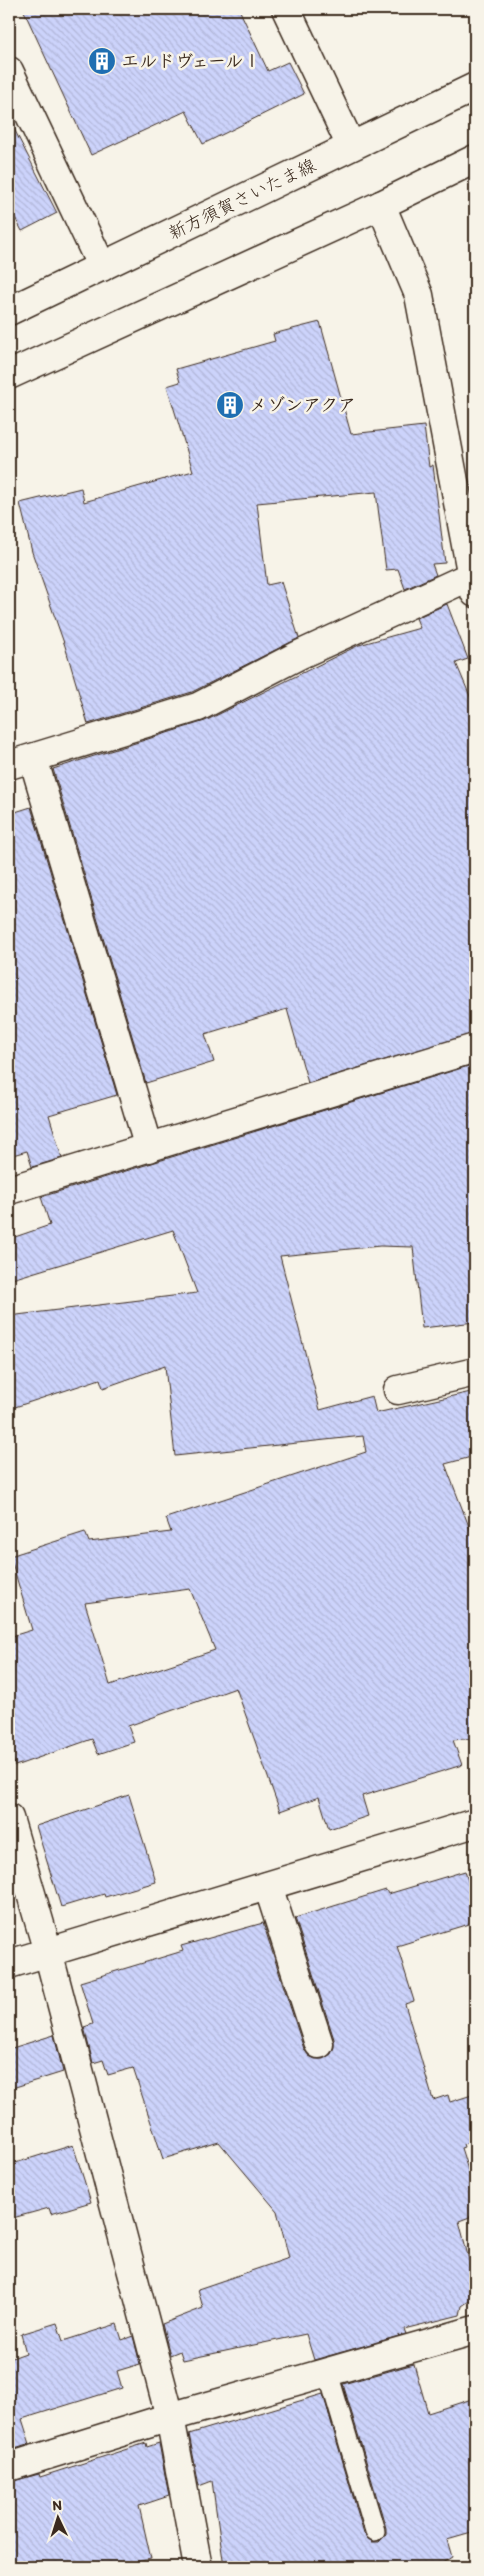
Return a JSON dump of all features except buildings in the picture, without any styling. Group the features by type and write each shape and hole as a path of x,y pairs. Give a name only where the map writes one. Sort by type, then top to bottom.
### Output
{"street":[{"path":"286,9 351,146"},
{"path":"9,71 102,266"},
{"name":"新方須賀さいたま線","path":"9,311 475,87"},
{"path":"9,375 381,205 475,159"},
{"path":"149,1148 21,762 198,707 299,655 474,581 419,295 381,205"},
{"path":"9,1190 475,1048"},
{"path":"398,1390 475,1372"},
{"path":"9,1818 48,1952 170,2417 198,2567"},
{"path":"9,1964 268,1886 474,1829"},
{"path":"268,1886 319,2044"},
{"path":"9,2467 170,2417 475,2330"}],"lane":[{"path":"328,2373 375,2531"}],"place":[{"name":"エルドヴェールⅠ","path":"102,61"},
{"name":"メゾンアクア","path":"230,405"}]}
